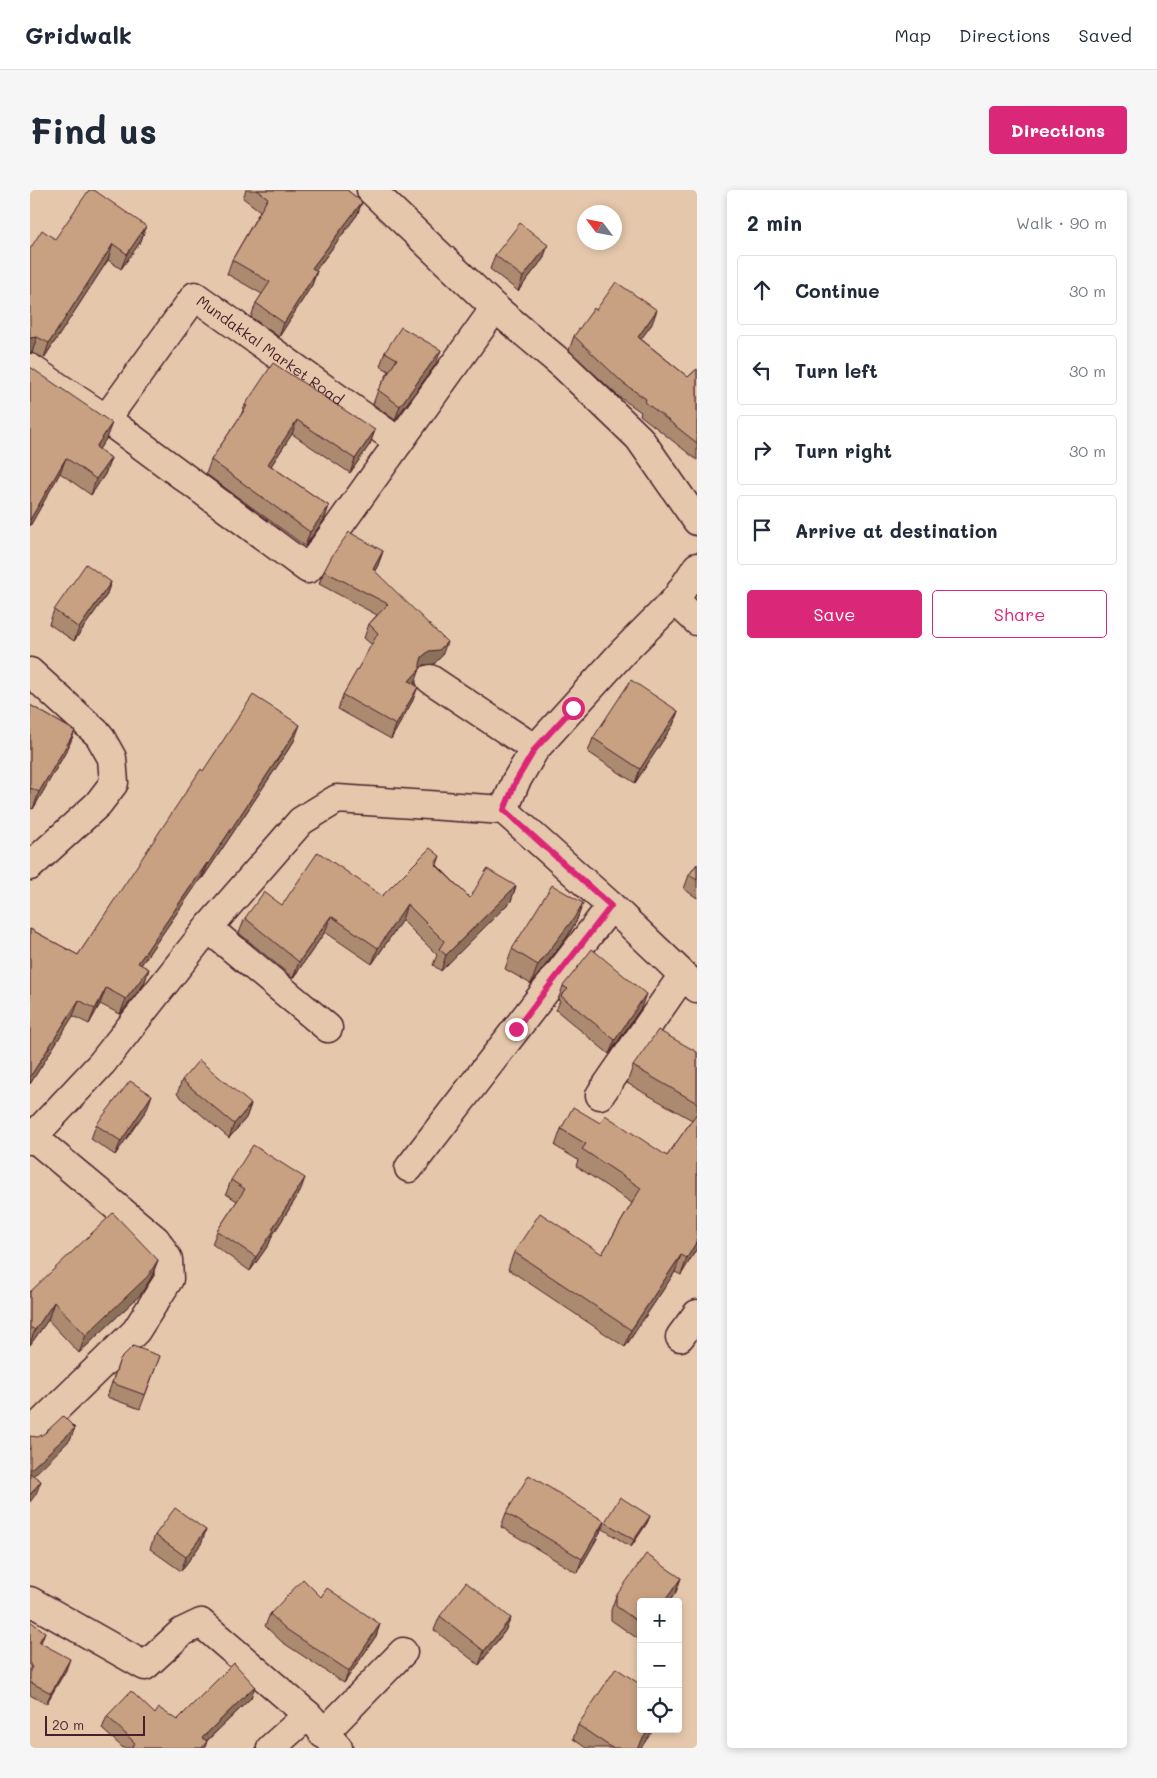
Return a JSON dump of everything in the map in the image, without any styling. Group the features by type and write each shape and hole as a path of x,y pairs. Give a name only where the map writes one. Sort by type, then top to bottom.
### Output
{"street":[{"path":"371,190 495,308 563,365 639,438 697,520"},
{"name":"Mundakkal Market Road","path":"106,419 195,296 399,442"},
{"path":"30,368 106,419 308,569 495,308"},
{"path":"504,810 516,781 535,749 623,652 675,600 697,568"},
{"path":"675,600 697,622"},
{"path":"30,672 99,734 112,758 114,783 98,804 30,866"},
{"path":"430,678 535,749"},
{"path":"30,1434 136,1331 169,1278 168,1259 156,1240 31,1138 102,1063 208,928 301,821 336,800 504,810 611,906 690,981 600,1095"},
{"path":"410,1168 611,906"},
{"path":"208,928 328,1028"},
{"path":"680,1337 697,1314"},
{"path":"30,1601 145,1666 182,1632 201,1623 323,1732"},
{"path":"271,1748 323,1732 403,1652"}],"building":[{"path":"89,190 94,190 146,226 127,254 113,244 49,343 37,337 30,338 30,249 42,230 55,239"},
{"path":"257,190 347,190 362,202 312,268 317,271 284,323 256,303 270,282 232,260 268,198"},
{"path":"520,223 548,245 523,277 495,255"},
{"path":"616,282 657,310 638,337 688,377 697,369 697,443 645,402 646,399 623,383 574,336"},
{"path":"401,327 441,350 400,406 378,390 397,359 385,352"},
{"path":"273,363 375,430 355,459 297,420 268,464 329,506 310,532 211,460"},
{"path":"30,367 112,423 96,447 111,458 96,479 66,458 30,520"},
{"path":"349,532 383,551 373,569 447,642 439,650 429,651 422,657 420,669 409,681 418,687 396,725 343,695 378,633 369,624 388,604 324,571"},
{"path":"86,564 111,582 79,628 54,610"},
{"path":"631,680 678,711 640,769 593,738"},
{"path":"253,695 300,725 208,864 138,963 149,969 126,999 106,988 95,1009 79,1000 30,1077 30,929 78,955 201,769 203,771"},
{"path":"30,705 75,731 39,792 31,788 30,790"},
{"path":"430,848 440,856 435,864 470,898 487,869 516,886 446,955 439,949 444,941 407,904 378,948 331,916 299,962 245,918 264,892 282,905 318,852 382,896"},
{"path":"697,864 697,880 689,875"},
{"path":"552,885 583,903 574,918 538,965 512,949"},
{"path":"592,949 646,994 615,1040 561,996 568,989 563,986"},
{"path":"658,1030 697,1052 697,1103 633,1066"},
{"path":"199,1060 251,1104 234,1124 182,1080"},
{"path":"130,1081 152,1095 121,1141 96,1125"},
{"path":"573,1107 600,1123 605,1115 667,1156 697,1113 697,1241 687,1258 681,1255 631,1330 514,1252 540,1213 602,1254 641,1188 582,1149 586,1144 561,1129"},
{"path":"253,1145 305,1178 256,1257 217,1231 245,1189 231,1180"},
{"path":"113,1213 158,1260 148,1276 86,1335 54,1302 35,1330 30,1327 30,1292"},
{"path":"133,1346 160,1356 145,1395 112,1383 120,1359"},
{"path":"63,1416 75,1428 30,1470 30,1436 38,1437 45,1433"},
{"path":"30,1473 41,1481 30,1495"},
{"path":"529,1475 604,1521 582,1559 506,1513"},
{"path":"620,1497 650,1516 634,1540 605,1522"},
{"path":"175,1508 206,1530 186,1557 155,1535"},
{"path":"646,1554 681,1578 667,1598 637,1598 637,1621 616,1606 616,1596"},
{"path":"303,1579 321,1597 327,1588 380,1624 349,1671 286,1629 270,1614"},
{"path":"466,1582 511,1618 484,1651 440,1616"},
{"path":"30,1621 45,1632 39,1642 70,1659 51,1693 30,1682 30,1670 32,1667 30,1665"},
{"path":"234,1663 255,1686 202,1738 207,1741 202,1748 131,1748 135,1743 107,1716 131,1691 155,1714 159,1708 177,1720"},
{"path":"616,1668 637,1682 637,1733 646,1733 637,1748 612,1748 578,1725"}],"route":[{"path":"516,1029 611,906 504,810 516,781 535,749 573,708"}]}
